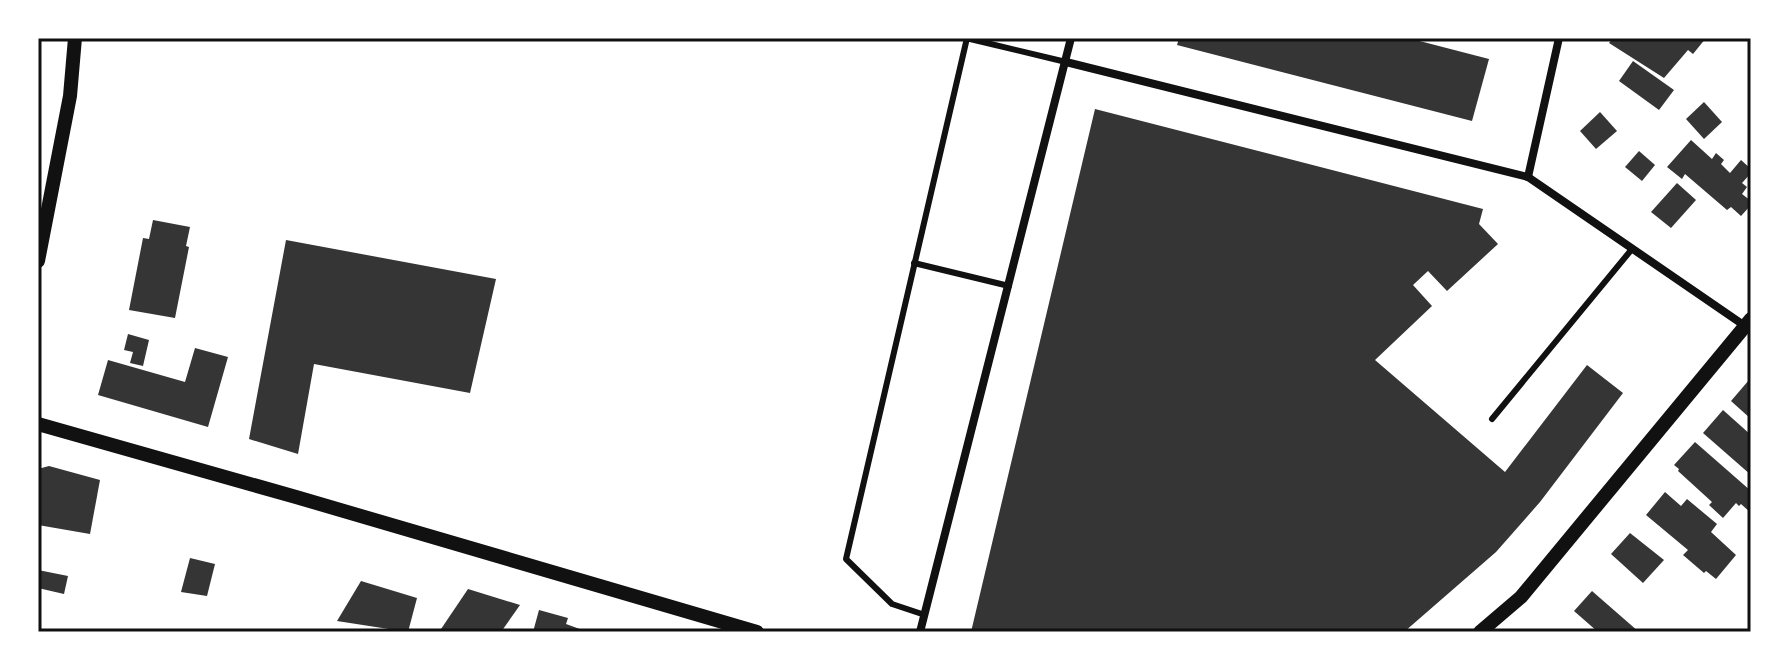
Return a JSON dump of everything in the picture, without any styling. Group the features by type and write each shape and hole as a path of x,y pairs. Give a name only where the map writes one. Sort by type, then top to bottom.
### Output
{"street":[{"path":"38,261 70,96 75,38"},
{"path":"920,632 1071,38"},
{"path":"1528,177 1559,38"},
{"path":"1066,62 1528,177 1632,249 1748,323 1521,597 1480,632"},
{"path":"38,424 757,632"}],"lane":[{"path":"925,615 892,604 846,559 967,38 1066,62"},
{"path":"1492,419 1632,249"},
{"path":"914,263 1009,286"}],"building":[{"path":"1179,38 1408,38 1489,59 1472,121 1177,45"},
{"path":"1613,38 1706,38 1693,54 1688,50 1664,78 1609,43"},
{"path":"1633,61 1674,90 1659,110 1619,81"},
{"path":"1704,102 1722,122 1704,139 1686,119"},
{"path":"1095,109 1483,209 1479,224 1498,244 1447,291 1428,271 1413,285 1432,306 1375,360 1505,472 1587,365 1623,393 1540,502 1496,552 1404,632 971,632"},
{"path":"1600,112 1617,131 1596,149 1580,131"},
{"path":"1691,140 1712,159 1716,153 1724,160 1721,164 1730,173 1741,160 1751,169 1742,183 1747,187 1742,194 1751,201 1751,205 1741,216 1731,207 1727,210 1685,174 1682,179 1667,167"},
{"path":"1639,151 1655,165 1642,181 1625,167"},
{"path":"1677,183 1696,200 1671,228 1651,212"},
{"path":"153,220 190,227 175,318 129,310 143,238 149,239"},
{"path":"286,240 496,279 470,393 314,364 298,454 249,439"},
{"path":"128,334 149,340 143,366 130,363 133,352 124,350"},
{"path":"195,348 228,357 208,427 98,395 108,360 185,382"},
{"path":"1749,380 1751,382 1751,419 1731,401"},
{"path":"1723,410 1751,435 1751,475 1703,433"},
{"path":"1695,442 1751,491 1751,513 1736,503 1723,518 1709,505 1712,502 1678,471 1674,465"},
{"path":"49,466 100,480 90,534 38,525 38,469"},
{"path":"1665,492 1681,506 1687,499 1717,524 1711,532 1736,555 1716,579 1683,555 1688,550 1646,515"},
{"path":"1630,533 1664,560 1643,583 1611,554"},
{"path":"190,558 215,564 207,596 181,592"},
{"path":"38,570 68,576 64,594 38,588"},
{"path":"361,581 417,598 408,632 337,621"},
{"path":"468,589 520,605 501,632 439,632"},
{"path":"1592,591 1639,632 1598,632 1574,611"},
{"path":"539,610 568,618 566,624 588,632 533,632"}]}
